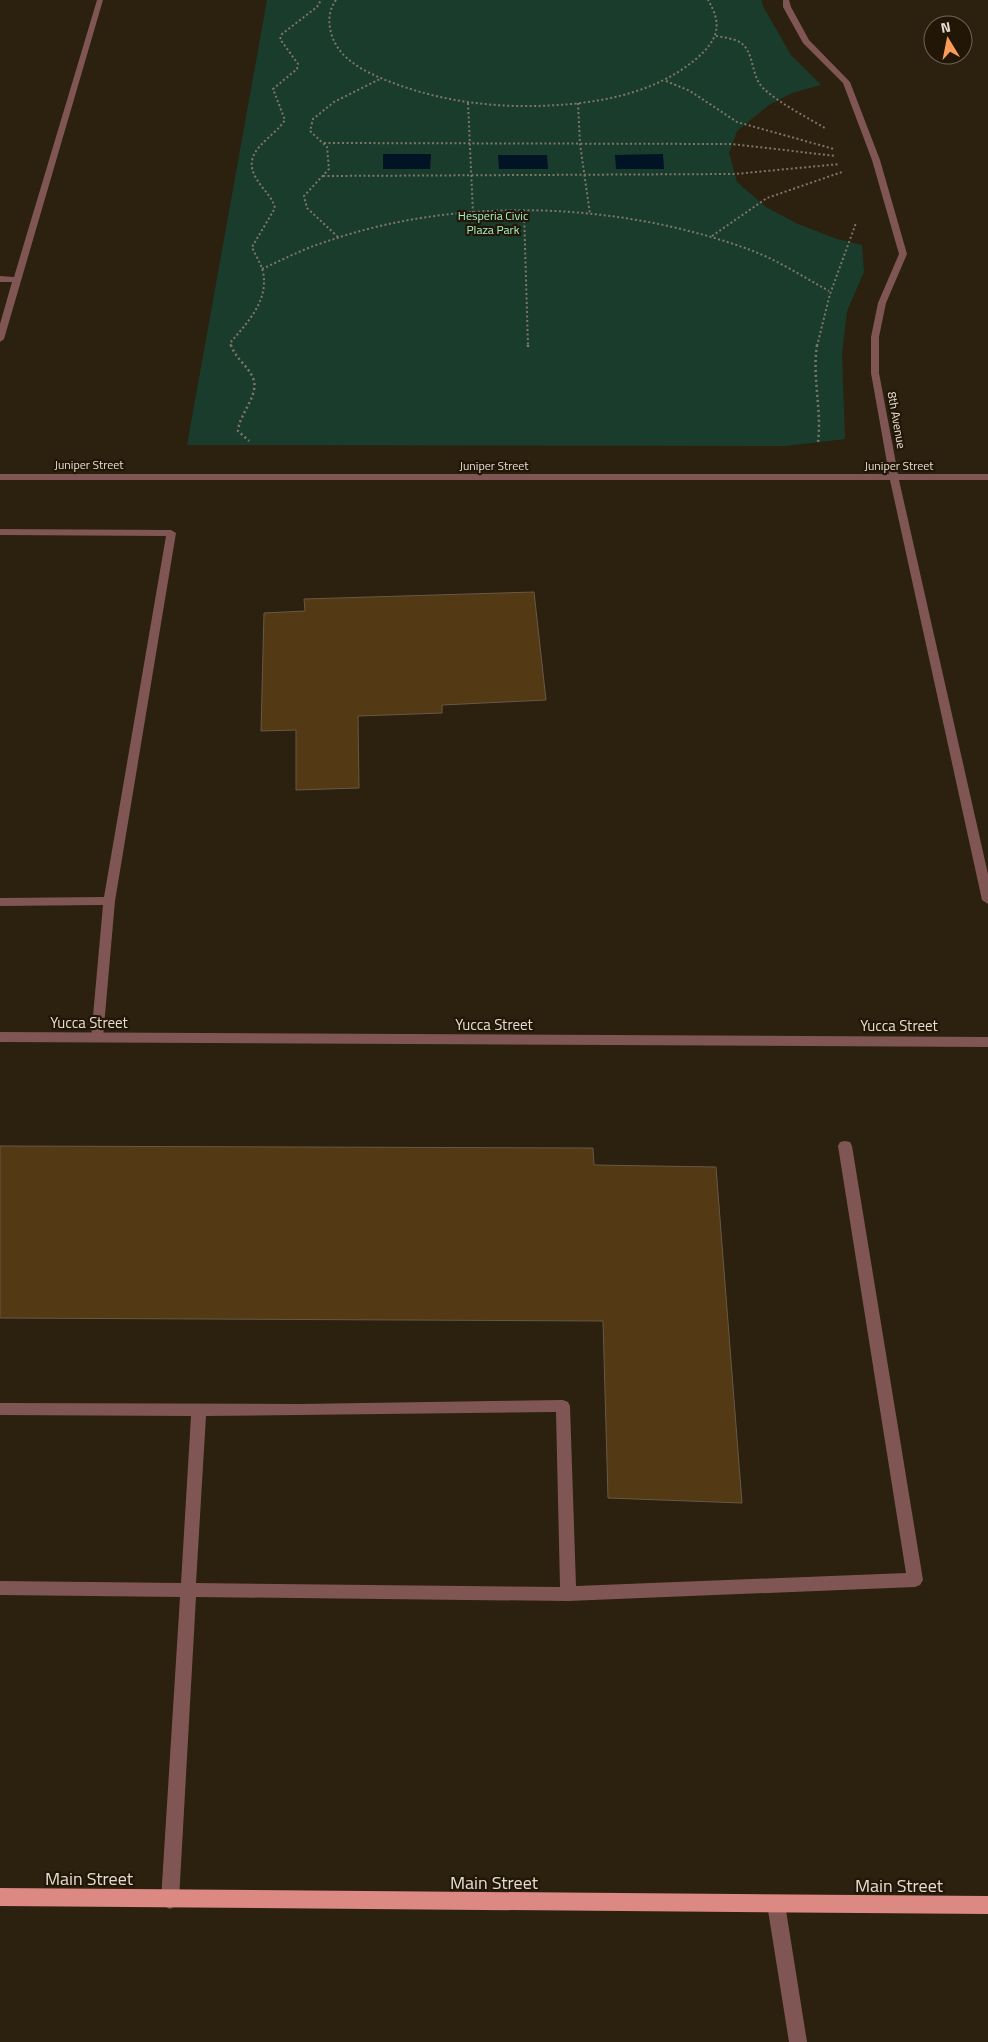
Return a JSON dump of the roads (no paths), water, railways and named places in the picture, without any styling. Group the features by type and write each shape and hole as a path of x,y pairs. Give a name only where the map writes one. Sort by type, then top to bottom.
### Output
{"main road":[{"name":"Main Street","path":"0,1897 170,1900 988,1905"}],"street":[{"path":"0,339 100,0"},
{"name":"8th Avenue","path":"786,0 787,7 806,40 846,82 876,160 903,254 882,304 875,337 875,373 894,477 988,900"},
{"path":"0,280 18,280"},
{"name":"Juniper Street","path":"0,477 988,477"},
{"path":"0,532 171,532 109,901 97,1038"},
{"path":"0,902 109,901"},
{"name":"Yucca Street","path":"0,1037 988,1042"},
{"path":"0,1588 568,1594 915,1580 845,1146"},
{"path":"0,1409 299,1410 563,1406 568,1594"},
{"path":"170,1900 190,1591 199,1409"},
{"path":"776,1904 798,2042"}],"water":[{"path":"383,154 431,154 430,169 383,169"},
{"path":"663,154 664,169 616,169 615,155"},
{"path":"498,155 547,155 548,169 499,169"}],"park label":[{"name":"Hesperia Civic Plaza Park","path":"493,222"}]}
